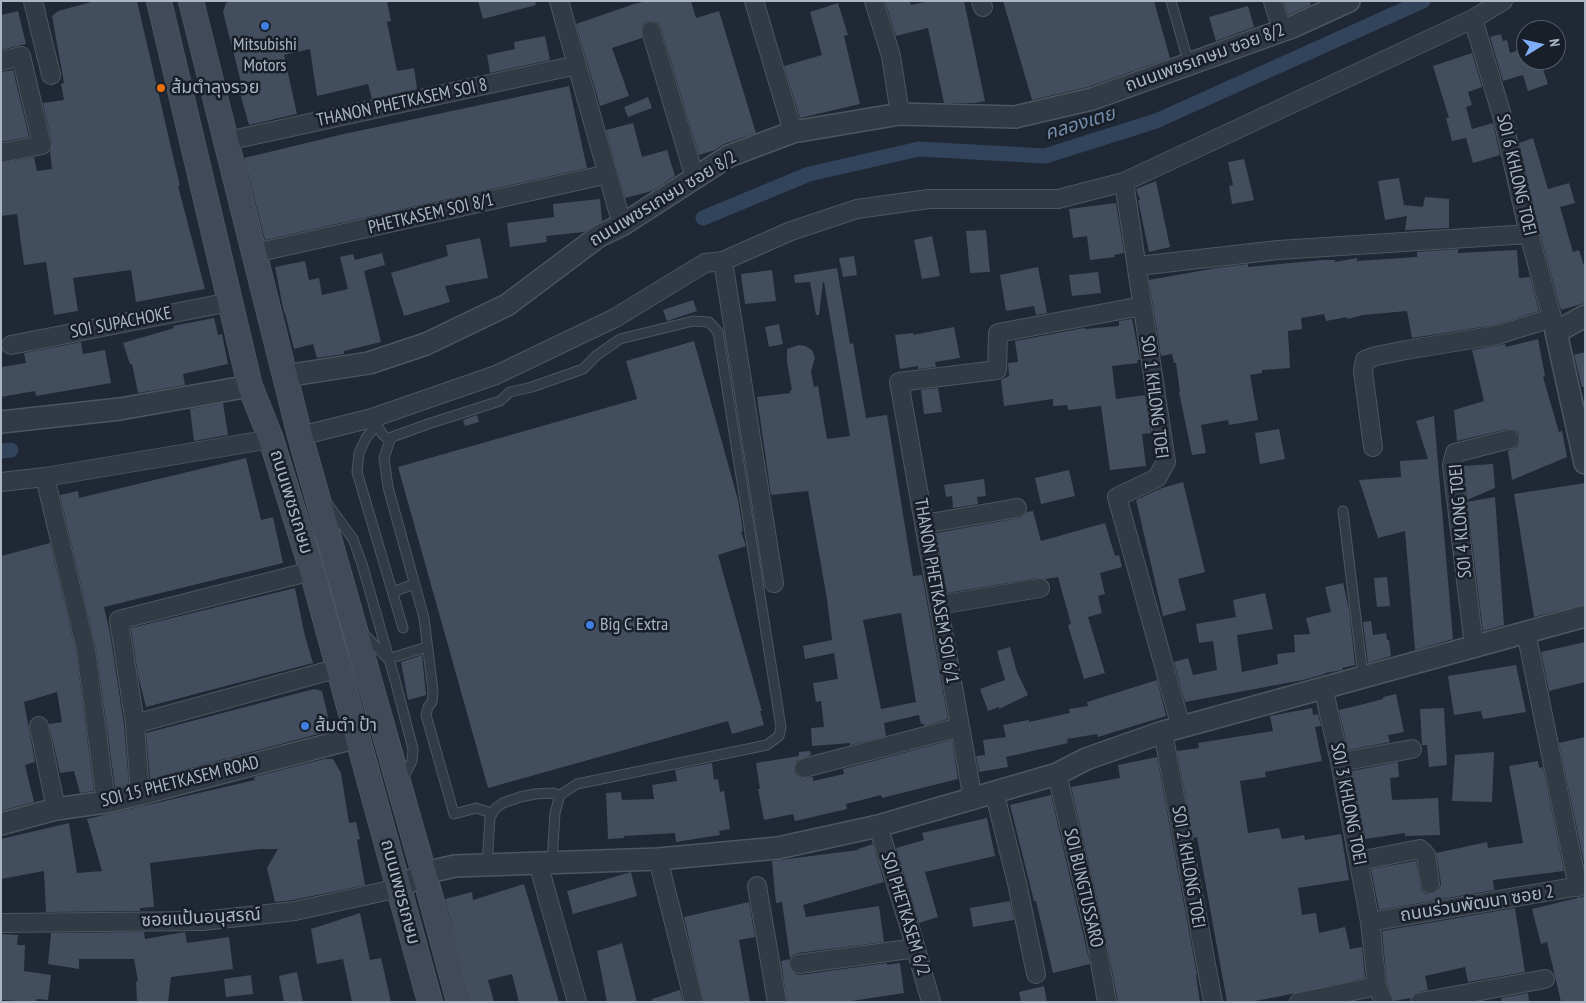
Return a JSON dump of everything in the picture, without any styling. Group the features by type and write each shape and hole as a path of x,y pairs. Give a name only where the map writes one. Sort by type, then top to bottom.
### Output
{"main road":[{"name":"ถนนเพชรเกษม","path":"159,1 250,386 271,439 312,571 428,1001"},
{"name":"ถนนเพชรเกษม","path":"191,1 300,436 459,1002"}],"street":[{"path":"33,1 51,75"},
{"path":"559,1 622,225"},
{"path":"754,1 793,132"},
{"path":"874,1 891,56 900,114"},
{"path":"1273,1 1282,30"},
{"name":"ถนนเพชรเกษม ซอย 8/2","path":"285,376 369,363 426,344 507,305 599,236 622,225 729,156 793,132 900,114 1015,117 1092,99 1282,30 1349,1"},
{"path":"300,436 375,421 496,375 614,318 705,264 722,261 790,231 857,209 929,199 1058,199 1124,182 1473,19 1503,1"},
{"name":"SOI 6 KHLONG TOEI","path":"1473,19 1503,119 1529,234 1554,325"},
{"path":"651,31 695,178"},
{"path":"1,61 21,56 42,145 1,153"},
{"name":"THANON PHETKASEM SOI 8","path":"227,142 577,65"},
{"name":"PHETKASEM SOI 8/1","path":"255,253 608,174"},
{"name":"SOI 1 KHLONG TOEI","path":"1124,182 1166,462 1157,478 1117,497 1172,729"},
{"path":"1138,266 1278,250 1529,234"},
{"path":"722,261 774,582"},
{"name":"SOI SUPACHOKE","path":"11,344 230,302"},
{"name":"THANON PHETKASEM SOI 6/1","path":"973,800 899,382 997,370 998,333 1142,306"},
{"path":"1373,447 1363,371 1365,360 1406,350 1554,325 1585,316"},
{"path":"1554,325 1584,455"},
{"path":"1,422 120,409 250,386"},
{"path":"1,482 45,477 271,439"},
{"name":"SOI 4 KLONG TOEI","path":"1474,646 1452,464 1455,453 1510,439"},
{"path":"45,477 86,650 106,802"},
{"path":"924,524 1017,508"},
{"path":"140,794 135,724 119,620 312,571"},
{"path":"939,605 1040,588"},
{"path":"399,888 424,873 455,866 658,859 778,848 878,826 973,800 994,791 1057,774 1086,759 1172,729 1585,616"},
{"path":"1526,632 1581,886"},
{"path":"135,724 339,668"},
{"name":"SOI 3 KHLONG TOEI","path":"1323,687 1359,861 1381,994"},
{"path":"39,726 56,809"},
{"path":"804,768 960,727"},
{"name":"SOI 2 KHLONG TOEI","path":"1172,729 1213,1002"},
{"name":"SOI 15 PHETKASEM ROAD","path":"1,824 56,809 106,802 140,794 358,737"},
{"path":"1340,762 1412,749"},
{"name":"SOI BUNGTUSSARO","path":"1057,774 1096,940 1107,1002"},
{"path":"994,791 1017,883 1036,974"},
{"name":"SOI PHETKASEM 6/2","path":"878,826 931,1002"},
{"path":"1359,861 1420,849 1426,855 1430,884"},
{"path":"658,859 694,1002"},
{"path":"545,863 576,1002"},
{"path":"757,886 777,1002"},
{"name":"ถนนร่วมพัฒนา ซอย 2","path":"1370,922 1581,886"},
{"name":"ซอยแป้นอนุสรณ์","path":"1,923 202,921 295,911 399,888"},
{"path":"799,964 916,948"},
{"path":"1424,1001 1545,979"},
{"path":"1299,1002 1381,994"}],"lane":[{"path":"1172,1 1189,65"},
{"path":"492,813 476,808 454,814 426,715 428,707 432,702 433,691 424,618 388,487 384,458 390,440 392,437 428,424 500,401 510,392 532,387 583,369 596,355 620,339 693,321 709,322 718,332 781,727 779,736 767,745 577,784 560,795 545,863"},
{"path":"375,421 383,435 390,440"},
{"path":"375,421 359,453 357,472 403,628"},
{"path":"316,488 353,539 362,564 413,749 412,761 399,785"},
{"path":"1343,511 1363,676"},
{"path":"393,592 414,584"},
{"path":"353,623 388,659"},
{"path":"388,659 427,648"},
{"path":"487,865 492,813 503,803 520,797 553,793 560,795"}],"building":[{"path":"95,1 137,1 180,186 178,186 205,289 136,302 131,270 73,278 78,311 54,315 46,262 24,265 17,214 1,216 1,163 34,157 37,171 52,169 50,152 52,143 43,103 64,100 61,84 64,83 52,16 58,11"},
{"path":"232,1 387,1 391,21 387,22 397,71 414,68 417,89 372,99 368,84 317,96 310,49 284,55 297,114 249,125 237,83 241,82 223,12 226,3"},
{"path":"478,1 535,1 536,5 483,19"},
{"path":"648,1 691,1 696,18 719,11 756,133 699,155 661,28 658,23 653,21 643,24 641,29 642,38 612,48 629,96 600,106 576,24"},
{"path":"885,1 910,1 911,5 929,1 964,1 985,101 975,103 944,103 928,28 896,36"},
{"path":"1003,1 1154,1 1170,58 1088,87 1032,100"},
{"path":"1284,1 1310,1 1311,5 1288,15"},
{"path":"838,3 848,35 844,36 860,104 800,118 784,66 822,55 810,12"},
{"path":"1248,6 1254,27 1216,41 1209,17"},
{"path":"18,11 26,44 1,50 1,15"},
{"path":"1501,34 1503,41 1507,40 1510,53 1516,51 1516,70 1543,70 1548,84 1528,91 1523,75 1503,81 1490,37"},
{"path":"545,36 550,60 490,73 487,55 515,49 514,42"},
{"path":"1472,53 1482,87 1468,92 1472,105 1466,107 1472,129 1493,123 1500,155 1473,163 1466,138 1452,141 1446,118 1449,118 1433,66"},
{"path":"13,70 29,137 1,142 1,72"},
{"path":"569,86 587,168 265,240 244,158 344,134"},
{"path":"648,97 652,108 628,117 624,107"},
{"path":"633,123 642,157 667,150 675,176 652,191 625,198 606,130"},
{"path":"1533,138 1548,189 1569,183 1575,203 1560,207 1573,252 1579,250 1585,269 1585,303 1561,310 1539,231 1519,143"},
{"path":"1244,159 1254,200 1232,204 1229,186 1233,185 1228,162"},
{"path":"1399,178 1404,205 1423,207 1425,197 1449,199 1449,228 1405,230 1407,216 1385,220 1378,181"},
{"path":"1156,181 1170,247 1149,252 1138,200 1140,200 1136,189"},
{"path":"600,199 602,221 584,232 546,236 547,242 510,247 507,223 554,217 553,204"},
{"path":"1116,203 1124,253 1114,255 1115,257 1090,260 1087,236 1073,238 1069,209"},
{"path":"986,230 990,272 970,273 966,231"},
{"path":"932,236 940,276 922,279 914,240"},
{"path":"480,238 488,278 445,286 450,302 404,316 391,273 448,256 446,245"},
{"path":"1458,249 1458,253 1517,250 1519,278 1530,277 1539,311 1495,325 1412,338 1407,311 1326,321 1324,314 1301,318 1302,329 1288,331 1290,368 1262,370 1262,373 1250,375 1258,420 1229,425 1228,420 1201,425 1206,453 1192,455 1179,392 1176,363 1174,363 1172,354 1161,356 1149,280 1248,264 1248,267 1323,260 1335,260 1335,262 1357,258 1357,261 1417,257 1417,252"},
{"path":"382,253 385,265 364,271 381,342 344,351 344,354 317,358 313,344 294,349 284,313 275,267 305,261 309,280 319,278 322,295 348,289 340,257 353,254 355,260"},
{"path":"854,256 857,275 843,277 839,258"},
{"path":"1038,267 1047,313 1036,315 1034,306 1006,311 1000,275"},
{"path":"837,268 850,344 853,343 866,418 887,415 913,576 922,575 948,719 924,726 924,724 921,724 919,715 884,723 886,736 850,745 850,743 812,746 811,728 824,727 821,701 816,702 813,683 838,679 834,653 805,659 803,646 832,640 827,599 808,491 771,495 757,397 790,393 792,390 787,362 787,349 799,345 805,346 812,350 815,358 811,371 814,387 818,386 827,439 850,436 824,282 819,315 816,315 810,282 795,283 794,275","holes":["901,613 916,702 881,709 863,620"]},
{"path":"772,270 776,301 745,304 741,274"},
{"path":"1098,272 1101,293 1072,296 1069,275"},
{"path":"693,300 697,311 667,321 663,310"},
{"path":"214,318 218,335 222,334 228,364 183,374 185,385 138,393 132,364 130,364 123,343 174,328 173,326"},
{"path":"1132,319 1140,360 1137,360 1138,363 1112,366 1116,399 1145,395 1151,433 1142,434 1146,466 1110,470 1101,406 1068,410 1067,405 1053,406 1053,399 1004,406 1001,380 1009,376 1008,363 1018,362 1015,341 1084,328 1119,326 1119,321"},
{"path":"779,324 783,344 769,347 765,327"},
{"path":"954,327 960,358 935,362 936,367 918,369 918,366 900,369 895,335 913,333 913,335"},
{"path":"1538,339 1545,376 1543,377 1559,432 1562,431 1567,457 1512,480 1508,451 1517,447 1520,442 1518,432 1513,429 1507,429 1457,441 1454,410 1484,401 1472,350 1505,344 1506,347"},
{"name":"Big C Extra","path":"694,341 738,500 743,531 741,532 746,546 718,555 762,711 760,711 764,725 732,734 728,721 488,788 398,467 637,399 626,361"},
{"path":"81,342 83,354 105,350 111,383 36,396 35,391 1,397 1,367 26,363 24,353"},
{"path":"1585,352 1585,387 1582,387 1574,355"},
{"path":"938,388 942,412 924,414 921,390"},
{"path":"223,403 228,435 194,441 190,409"},
{"path":"477,415 479,422 465,426 463,420"},
{"path":"1434,416 1453,639 1415,650 1405,531 1378,538 1359,480 1401,477 1400,461 1428,459 1416,421"},
{"path":"1279,429 1285,459 1260,464 1255,433"},
{"path":"246,458 261,520 273,517 283,563 104,607 110,633 124,725 129,784 115,787 96,648 60,495 78,491 79,498"},
{"path":"1493,464 1495,488 1467,500 1463,466"},
{"path":"1069,470 1075,496 1041,504 1035,478"},
{"path":"984,479 986,496 977,497 978,504 953,508 952,496 946,497 944,485"},
{"path":"1183,482 1205,572 1178,579 1186,610 1163,616 1136,500 1162,488"},
{"path":"1585,483 1585,604 1534,617 1514,494"},
{"path":"1495,497 1504,625 1483,631 1467,502"},
{"path":"1033,511 1041,541 1105,523 1115,556 1119,555 1122,567 1100,573 1105,594 1098,596 1102,613 1088,617 1105,673 1084,679 1068,625 1071,624 1058,577 1038,578 947,593 936,533 1019,518 1027,512"},
{"path":"50,543 76,652 94,791 80,793 74,771 60,773 49,724 62,722 57,692 24,702 35,762 25,765 34,802 1,811 1,556"},
{"path":"1387,577 1390,606 1377,607 1374,578"},
{"path":"1343,583 1349,609 1355,665 1303,680 1185,702 1174,662 1188,658 1193,675 1217,670 1213,641 1199,643 1196,624 1236,617 1233,600 1265,593 1273,629 1237,635 1242,672 1278,664 1277,654 1295,652 1294,635 1310,634 1306,618 1331,612 1325,587"},
{"path":"295,588 313,663 146,707 138,675 131,628"},
{"path":"1371,621 1373,635 1386,633 1391,656 1368,663 1363,622"},
{"path":"1585,642 1585,682 1549,691 1541,652"},
{"path":"1010,647 1017,672 1028,695 999,709 999,707 988,711 980,689 1005,680 997,651"},
{"path":"422,655 426,695 408,700 401,662"},
{"path":"1516,665 1526,712 1483,719 1481,711 1454,715 1448,676"},
{"path":"1157,680 1166,716 1098,737 1097,734 1067,739 1068,743 1006,757 1008,767 979,772 976,756 985,755 983,740 1006,737 1003,725 1029,720 1029,722 1070,713 1069,709 1088,706 1087,702"},
{"path":"314,689 322,691 329,721 322,733 150,779 146,733"},
{"path":"1396,694 1404,732 1388,735 1390,742 1348,750 1339,710"},
{"path":"1312,708 1313,715 1318,714 1321,726 1315,727 1322,761 1265,772 1266,777 1240,781 1248,833 1279,828 1282,839 1304,835 1305,840 1341,834 1349,880 1298,888 1302,915 1316,913 1319,933 1345,927 1350,949 1362,947 1365,978 1249,1002 1227,1002 1197,837 1193,838 1177,751 1199,748 1198,743 1273,731 1270,716"},
{"path":"1444,708 1447,765 1429,767 1427,745 1422,745 1420,709"},
{"path":"1585,737 1585,867 1559,743"},
{"path":"952,740 958,779 882,798 881,795 846,804 847,809 795,821 793,814 764,820 758,789 760,789 756,763 799,756 799,752 810,751 811,755 796,761 794,770 796,775 801,778 813,777 813,781 844,774 843,769"},
{"path":"1494,752 1492,802 1452,801 1455,755"},
{"path":"1157,757 1197,975 1200,1002 1118,1002 1106,938 1071,787 1120,778 1118,765"},
{"path":"324,759 333,759 341,773 349,823 356,822 360,839 357,840 365,885 275,902 267,868 278,849 260,849 150,863 154,907 140,908 140,911 46,912 44,871 1,879 1,839 69,823 77,873 102,871 87,819 255,780 254,777"},
{"path":"1538,761 1539,768 1543,767 1564,871 1493,880 1494,890 1379,910 1371,869 1416,861 1421,890 1426,894 1432,894 1440,888 1441,883 1436,853 1487,842 1488,848 1523,843 1509,766"},
{"path":"1398,762 1399,777 1390,778 1392,800 1438,798 1440,835 1405,836 1405,833 1365,839 1352,771"},
{"path":"712,763 714,780 718,779 720,792 724,791 730,829 719,831 720,835 676,842 675,833 624,836 624,838 608,839 606,793 621,792 622,800 654,799 652,785 677,781 675,770"},
{"path":"1051,795 1090,964 1053,973 1010,805"},
{"path":"987,818 995,856 925,872 938,917 919,923 896,848 924,840 922,833"},
{"path":"873,844 884,882 803,905 806,917 879,906 884,942 798,953 790,959 782,902 776,903 772,861 858,850"},
{"path":"631,872 637,896 573,914 567,891"},
{"path":"524,884 559,1002 519,1002 512,974 488,980 494,1002 472,1002 445,899 472,892 473,900"},
{"path":"1585,896 1585,1002 1561,1002 1547,942 1541,944 1532,909"},
{"path":"1010,901 1014,920 973,927 970,908"},
{"path":"749,902 755,937 739,940 750,1002 704,1002 684,917"},
{"path":"1515,908 1525,972 1468,982 1465,967 1425,976 1428,990 1418,992 1411,998 1394,1001 1387,983 1382,931"},
{"path":"360,913 370,960 381,958 391,1002 352,1002 343,959 317,964 311,929"},
{"path":"144,932 145,939 185,932 187,943 229,937 233,969 171,977 168,1002 137,1002 136,982 138,981 134,959 79,959 79,969 48,964 51,933"},
{"path":"1,934 18,935 17,945 25,945 24,971 51,975 48,1000 37,999 36,1002 1,1000"},
{"path":"622,943 637,1002 607,1002 597,951"},
{"path":"790,959 789,966 795,974 800,975 887,963 887,965 900,963 904,993 845,1002 787,1002 781,961"},
{"path":"297,972 303,1002 284,1002 279,976"},
{"path":"251,975 253,994 226,997 224,979"},
{"path":"1044,986 1047,1002 1021,1002 1019,992"},
{"path":"680,990 683,1002 652,1002 652,999"},
{"path":"1528,993 1529,1002 1502,1002 1501,998"}],"waterway":[{"name":"คลองเตย","path":"703,218 809,174 919,149 1045,156 1156,121 1423,1"},
{"name":"คลองเตย","path":"1,451 11,450"}],"place":[{"name":"Mitsubishi Motors","path":"265,26"},
{"name":"ส้มตำลุงรวย","path":"161,88"},
{"name":"Big C Extra","path":"590,625"},
{"name":"ส้มตำ ป้า","path":"305,726"}]}
